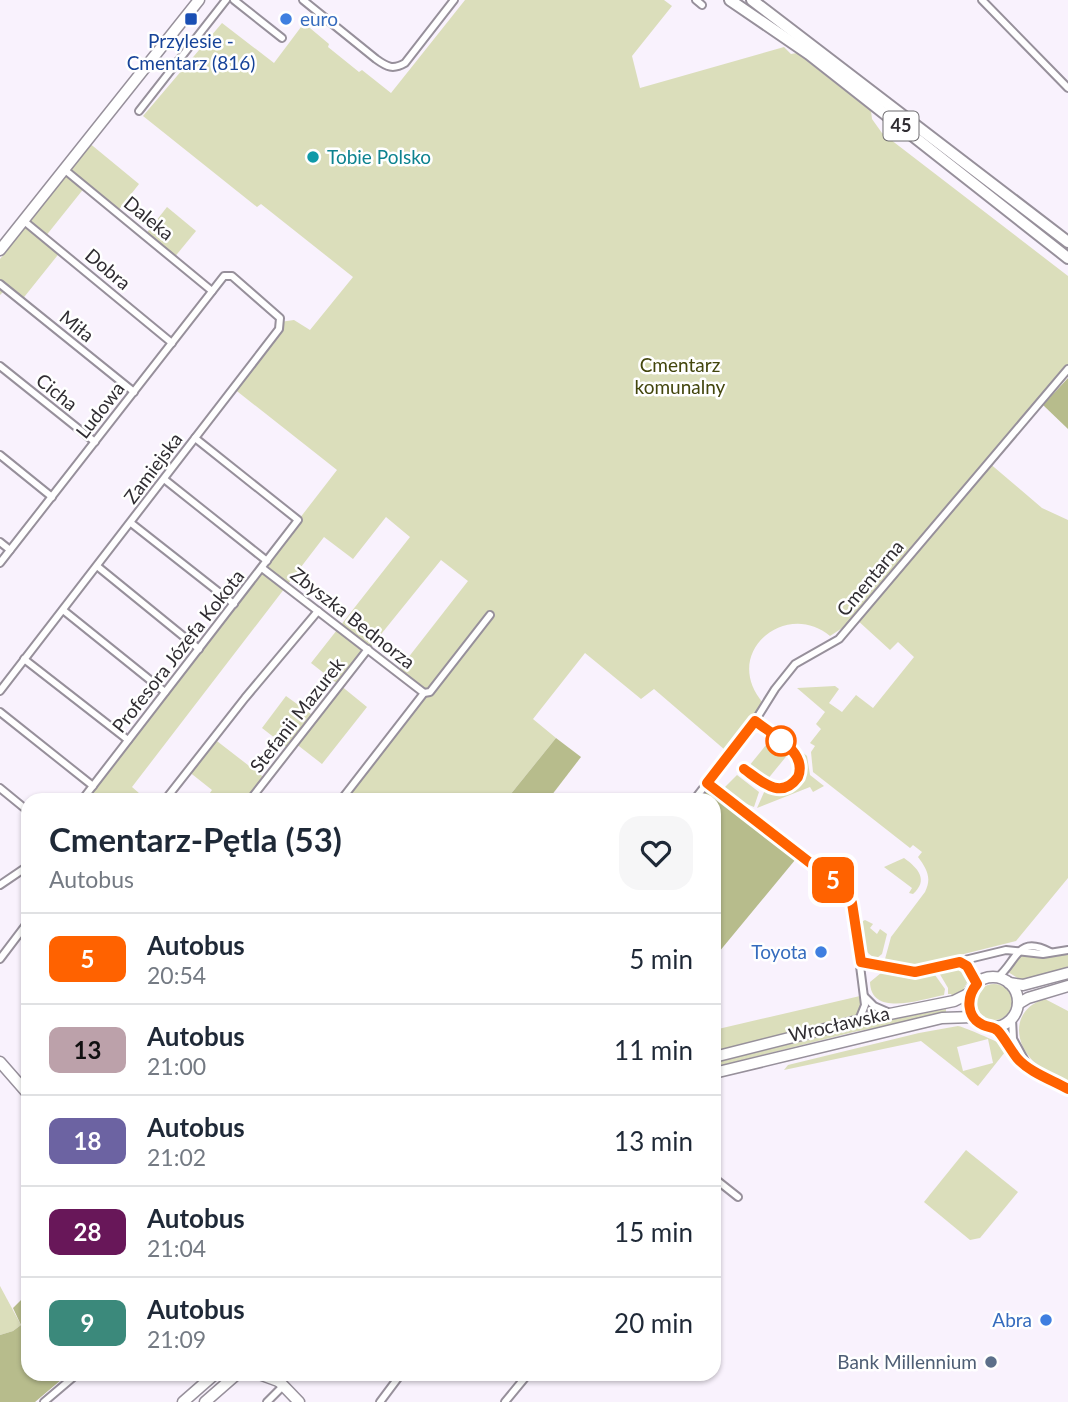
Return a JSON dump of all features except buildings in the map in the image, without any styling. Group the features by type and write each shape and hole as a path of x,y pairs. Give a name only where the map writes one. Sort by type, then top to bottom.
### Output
{"main road":[{"path":"0,250 199,0"},
{"name":"45","path":"730,0 809,54 1068,258"},
{"name":"45","path":"752,0 1068,242"},
{"path":"1009,983 1015,990 1018,1004 1012,1019 993,1027 982,1024 973,1017 968,1003 970,993 984,979 997,978 1023,985 1068,973"},
{"path":"1018,1004 1028,998 1068,986"},
{"name":"Wrocławska","path":"721,1055 858,1021 954,1001 970,993"},
{"name":"Wrocławska","path":"721,1071 942,1018 973,1017"},
{"path":"0,1062 21,1083"},
{"path":"183,1402 207,1381"},
{"path":"205,1402 229,1381"},
{"path":"283,1381 299,1402"}],"street":[{"path":"139,111 226,0"},
{"path":"234,0 282,38"},
{"path":"303,0 376,59 388,67 397,68 405,64 454,0"},
{"path":"696,0 702,5"},
{"path":"982,0 1068,88"},
{"name":"Daleka","path":"65,170 212,291"},
{"name":"Dobra","path":"23,221 172,343"},
{"name":"Ludowa","path":"0,563 224,275"},
{"name":"Zamiejska","path":"0,691 279,328 280,318 232,276 224,275"},
{"name":"Miła","path":"0,284 134,392"},
{"name":"Cicha","path":"0,366 95,442"},
{"name":"Cmentarna","path":"699,793 795,664 839,639 1068,369"},
{"name":"Profesora Józefa Kokota","path":"88,793 298,520 195,438"},
{"path":"0,456 52,497"},
{"path":"164,479 267,561"},
{"path":"131,523 234,604"},
{"path":"0,542 10,550"},
{"path":"97,566 199,649"},
{"name":"Zbyszka Bednorza","path":"262,568 424,693"},
{"path":"63,610 165,692"},
{"path":"170,793 318,611"},
{"path":"346,793 424,693 430,692 490,615"},
{"name":"Stefanii Mazurek","path":"255,793 368,649"},
{"path":"24,659 128,740"},
{"path":"0,712 93,786"},
{"path":"707,783 720,793"},
{"path":"0,788 21,805"},
{"path":"721,794 844,889 852,903 861,962 864,1010 858,1021"},
{"path":"0,885 21,871"},
{"path":"0,959 21,931"},
{"path":"861,962 915,972 1006,950 1018,951 1034,946 1052,953 1068,950"},
{"path":"997,978 1011,964 1018,951"},
{"path":"960,962 967,966 977,984"},
{"path":"864,996 874,1006 892,1014"},
{"path":"1012,1019 1013,1039 1028,1066"},
{"path":"993,1027 1016,1056 1028,1066 1068,1089"},
{"path":"721,1184 738,1197"},
{"path":"44,1402 69,1381"},
{"path":"267,1402 281,1381"},
{"path":"380,1402 396,1381"},
{"path":"505,1402 522,1381"}],"green space":[{"name":"Cmentarz komunalny","path":"465,0 664,0 672,6 632,56 640,88 784,47 791,54 797,53 871,111 872,119 882,133 1068,276 1068,365 988,462 1042,508 1068,520 1068,878 1016,941 916,966 885,959 891,937 927,887 928,874 918,857 922,852 913,845 910,848 813,772 811,752 815,746 810,743 821,729 816,724 825,712 797,688 835,686 839,689 829,703 842,712 856,695 873,708 914,657 898,642 890,650 856,619 830,636 813,626 795,624 779,627 764,636 754,650 749,666 752,684 763,703 725,750 654,689 641,699 585,653 533,719 556,738 512,793 346,793 424,693 397,672 468,581 441,560 340,685 367,707 322,764 295,743 289,749 262,728 286,696 315,717 339,685 311,663 410,537 386,517 353,559 324,537 132,787 139,793 87,793 337,470 233,388 280,322 294,320 310,330 353,277 261,204 257,207 143,116 222,23 274,63 304,23 359,72 362,70 391,93"},
{"path":"88,142 139,184 117,212 85,187 45,237 61,251 21,301 6,289 0,295 0,259"},
{"path":"167,207 196,231 173,259 145,235"},
{"path":"1068,378 1068,429 1043,405"},
{"path":"213,738 266,779 255,793 210,793 212,790 188,771"},
{"path":"556,738 581,757 553,793 512,793"},
{"path":"770,740 789,753 767,780 749,766"},
{"path":"797,748 807,756 810,775 824,786 813,792 810,787 757,808 765,790 785,793 799,783 804,767"},
{"path":"737,775 759,792 754,807 724,788"},
{"path":"707,783 720,793 699,793"},
{"path":"721,794 800,854 721,950"},
{"path":"904,858 920,874 920,884 913,894 909,893 912,888 884,867"},
{"path":"865,920 873,924 870,928 877,934 880,929 887,934 882,954 877,958 868,952 863,944 861,922"},
{"path":"1068,954 1068,967 1027,979 1019,979 1008,972 1019,955 1054,957"},
{"path":"954,966 964,969 969,979 963,990 952,997 938,971"},
{"path":"881,973 912,979 935,975 945,989 944,995 899,1004 879,1000 873,993 870,982"},
{"path":"994,984 1007,989 1012,1002 1007,1015 994,1020 981,1015 976,1002 981,989"},
{"path":"860,996 861,1011 855,1017 721,1049 721,1028"},
{"path":"1045,999 1068,1011 1068,1083 1034,1062 1022,1045 1019,1035 1019,1026 1027,1010 1034,1003"},
{"path":"946,1009 946,1014 854,1032 721,1065 721,1061 875,1023"},
{"path":"958,1026 997,1042 1005,1052 978,1086 921,1041 784,1070 788,1065","holes":["988,1039 993,1063 963,1071 957,1047"]},
{"path":"966,1150 1018,1192 980,1238 970,1240 924,1202"},
{"path":"0,1286 21,1325 0,1335"},
{"path":"21,1300 21,1325 13,1308"},
{"path":"21,1325 21,1381 60,1381 35,1402 0,1402 0,1335"}],"bus line":[{"name":"5","path":"720,793 707,783 755,721 793,751 801,765 795,782 785,788 774,789 744,769"},
{"name":"5","path":"721,794 848,893 861,962 915,972 960,962 967,966 977,984 968,1003 975,1020 998,1031 1020,1061 1068,1089"}],"place":[{"name":"Przylesie - Cmentarz (816)","path":"191,19"},
{"name":"euro","path":"286,19"},
{"name":"Tobie Polsko","path":"313,157"},
{"name":"Toyota","path":"821,952"},
{"name":"Abra","path":"1046,1320"},
{"name":"Bank Millennium","path":"991,1362"}]}
